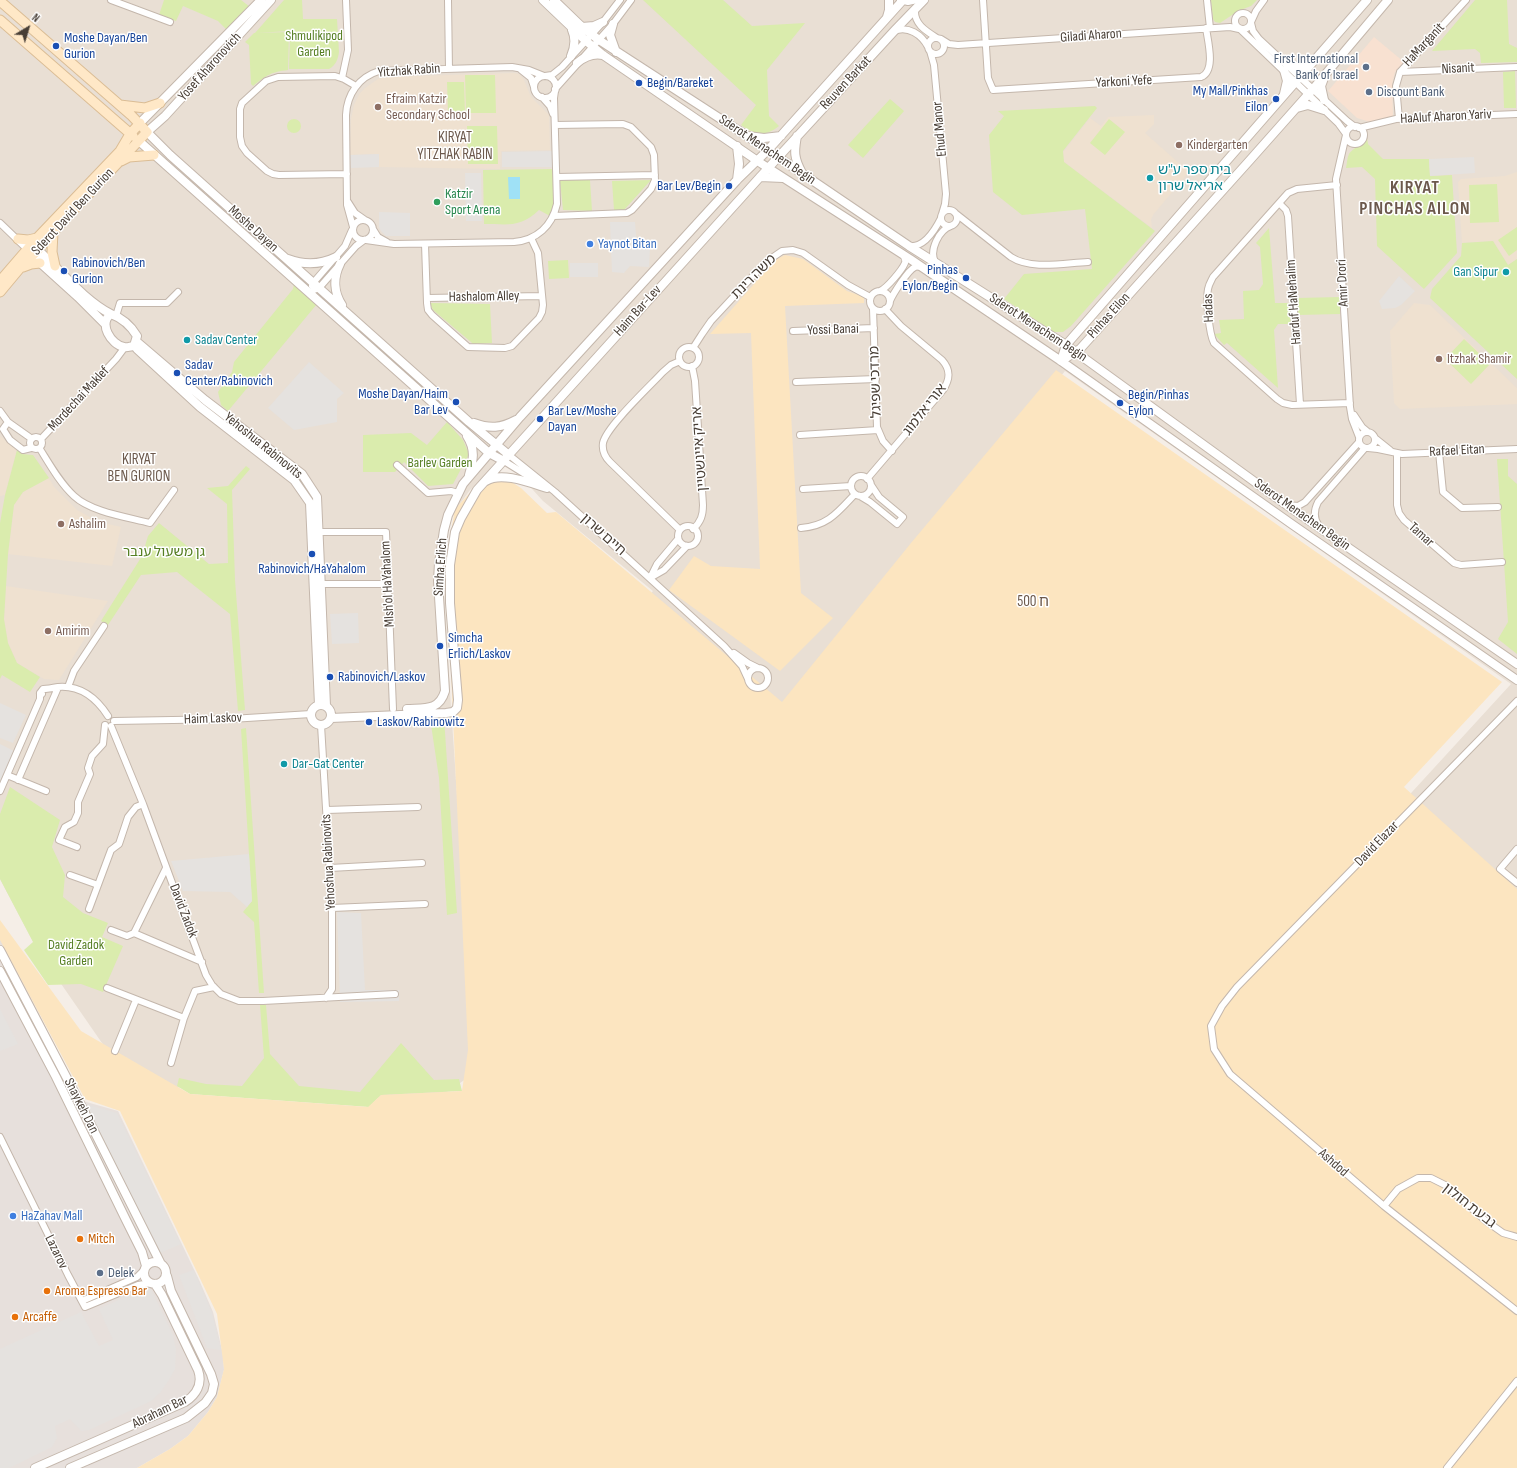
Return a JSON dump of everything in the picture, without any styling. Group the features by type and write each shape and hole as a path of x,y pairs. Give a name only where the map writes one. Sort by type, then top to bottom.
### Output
{"main road":[{"name":"Moshe Dayan","path":"0,1 120,105 148,132"},
{"name":"Moshe Dayan","path":"0,20 138,141"},
{"path":"120,105 145,108 160,103"},
{"path":"110,116 121,136 120,151"},
{"name":"Sderot David Ben Gurion","path":"0,292 33,252 37,238 120,151 130,134 140,123"},
{"name":"Sderot David Ben Gurion","path":"0,281 53,232 148,132"},
{"path":"120,161 129,158 154,155"},
{"path":"53,232 52,252 55,266"},
{"path":"18,239 28,240 37,238"},
{"path":"20,268 31,264 40,263"}],"street":[{"path":"111,0 170,22"},
{"name":"Yosef Aharonovich","path":"140,123 261,0"},
{"name":"Yosef Aharonovich","path":"148,132 165,116 271,0"},
{"path":"342,78 347,60 348,47 346,0"},
{"path":"448,0 448,69"},
{"name":"Sderot Menachem Begin","path":"543,0 592,47 603,55 769,168 922,267 1061,361 1293,525 1517,680"},
{"name":"Sderot Menachem Begin","path":"554,0 582,27 616,52 747,136 909,246 1066,345 1286,504 1517,664"},
{"path":"534,87 537,80 555,73 592,35 620,0"},
{"path":"542,97 550,97 577,63 613,24 632,0"},
{"path":"887,17 889,0"},
{"path":"902,0 910,2 917,0"},
{"name":"Reuven Barkat","path":"758,160 902,0"},
{"name":"Reuven Barkat","path":"769,168 924,0"},
{"path":"983,0 986,43"},
{"name":"Yarkoni Yefe","path":"986,43 988,78 993,90 1201,77 1207,73 1210,67 1207,0"},
{"path":"1224,27 1235,19 1238,14 1250,11 1264,0"},
{"name":"Pinhas Eilon","path":"1061,361 1066,345 1367,0"},
{"name":"Pinhas Eilon","path":"1061,361 1080,349 1090,336 1311,92 1388,0"},
{"name":"HaMarganit","path":"1399,119 1396,86 1400,72 1466,0"},
{"path":"1240,29 1248,28 1258,6"},
{"name":"Giladi Aharon","path":"915,10 914,17 924,29 949,44 958,45"},
{"path":"1243,13 1249,16 1252,30 1257,38 1284,66 1311,92 1324,100 1347,122 1363,132 1364,137"},
{"path":"1235,19 1235,24 1240,29 1284,66 1300,67 1311,64"},
{"path":"582,27 594,26 603,22"},
{"path":"566,23 572,31 575,40 571,56"},
{"path":"613,24 610,35 616,52"},
{"name":"Giladi Aharon","path":"941,52 958,45 1224,27 1240,29"},
{"path":"894,31 905,29 915,32 925,41 929,49 935,54 941,52"},
{"path":"929,49 930,41 939,39 944,45 934,65"},
{"name":"Ehud Manor","path":"909,246 916,246 922,243 934,230 942,216 946,202 934,65 929,49"},
{"path":"577,63 589,56 599,54 603,55"},
{"path":"1283,96 1287,81 1284,66"},
{"path":"512,67 527,74 532,80 536,93 550,106 555,123"},
{"name":"Yitzhak Rabin","path":"352,228 348,213 347,200 346,107 356,86 368,75 380,71 512,67 529,70 545,76"},
{"name":"Nisanit","path":"1400,72 1517,67"},
{"path":"1324,100 1322,86 1325,75"},
{"path":"347,174 279,175 266,171 247,153 242,146 240,135 240,109 246,98 267,80 280,77 335,76 342,78 356,86"},
{"path":"352,228 353,234 356,238 394,244 514,242 531,238 544,230 554,216 557,204 555,90 554,81 545,76"},
{"path":"1311,92 1324,110 1338,123 1350,142 1357,144"},
{"path":"1295,109 1308,105 1324,110"},
{"name":"HaAluf Aharon Yariv","path":"1357,127 1399,119 1517,114"},
{"path":"554,216 628,213 653,187 655,181 654,153 651,147 627,125 555,123"},
{"path":"1341,158 1348,150 1362,141 1369,129 1376,124"},
{"path":"1346,134 1349,129 1357,127"},
{"name":"Moshe Dayan","path":"148,132 170,155 496,445 506,458"},
{"name":"Amir Drori","path":"1346,134 1337,172 1337,185 1350,405 1352,419 1359,440"},
{"path":"747,136 764,138 781,136"},
{"path":"797,136 794,151 797,163 802,173"},
{"name":"Moshe Dayan","path":"138,141 489,453 506,458"},
{"path":"737,146 739,164 737,180"},
{"name":"Haim Bar-Lev","path":"496,445 737,180 758,160"},
{"name":"Haim Bar-Lev","path":"506,458 760,176 769,168"},
{"path":"557,177 655,175"},
{"name":"Sderot Menachem Begin","path":"760,176 784,178"},
{"name":"Hadas","path":"1337,185 1294,190 1287,194 1210,281 1208,292 1210,333 1213,341 1219,348 1277,399 1286,404 1350,405"},
{"name":"Ehud Manor","path":"946,194 949,204 954,212"},
{"path":"347,200 353,211 370,223 380,239 394,244"},
{"name":"Harduf HaNehalim","path":"1279,203 1286,210 1288,216 1300,404"},
{"path":"953,225 944,224 942,216 947,210 954,212 1011,257 1024,263 1033,265 1088,262"},
{"path":"953,225 957,218 954,212"},
{"path":"348,314 340,303 336,291 335,279 338,261 347,244 352,228 357,221 365,220"},
{"path":"935,262 933,255 934,246 945,230 961,222 971,225"},
{"path":"0,223 33,252 55,266 83,293 124,321 134,330 137,336 135,343 125,347 115,343 108,333 105,324 78,297 40,263 33,252"},
{"path":"309,292 338,261 371,236 373,229"},
{"path":"425,244 428,309 432,315 465,346 472,348 496,348 513,345 538,320 542,310 538,253 531,238"},
{"name":"משה רינת","path":"693,348 711,322 766,262 782,250 793,250 803,253 848,285 870,297"},
{"path":"902,254 905,258 905,264 886,287 880,291 874,292 870,297 870,303 873,308 879,311 885,309 895,291 912,269 922,267"},
{"path":"286,258 297,262 310,264 338,261"},
{"path":"880,291 886,293 889,296 890,301"},
{"path":"112,313 114,308 120,303 167,303 178,292"},
{"name":"Hashalom Alley","path":"427,298 542,296"},
{"path":"105,324 107,317 120,303"},
{"name":"מרדכי שפיגל","path":"873,308 878,430 883,441 892,451"},
{"name":"אורי אלמוג","path":"867,479 943,390 948,381 949,374 947,367 942,360 897,322 885,309"},
{"name":"Yossi Banai","path":"793,331 874,328"},
{"path":"1051,336 1066,336 1080,329"},
{"path":"1090,336 1085,352 1093,365"},
{"name":"Mordechai Maklef","path":"115,343 116,359"},
{"name":"Yehoshua Rabinovits","path":"135,343 205,400 302,474 317,497 315,532 327,710"},
{"name":"Mordechai Maklef","path":"41,439 116,359 125,347"},
{"path":"688,347 693,348 697,351 699,357 696,363 692,366 684,365 680,361 679,355 682,349 688,347"},
{"path":"680,361 671,365 663,372 611,427 606,435 603,446 604,454 610,462 680,530"},
{"name":"אריק איינשטיין","path":"692,366 695,381 703,505 701,519 693,529"},
{"path":"796,382 876,379"},
{"name":"Amir Drori","path":"1350,405 1358,422 1368,432"},
{"name":"Mordechai Maklef","path":"0,411 8,422 32,439"},
{"path":"469,422 482,426 498,427 508,424 520,417"},
{"path":"8,422 3,429 10,440 23,450 32,448 35,450 40,449"},
{"path":"463,429 470,441 473,451 473,459 468,478"},
{"path":"800,435 878,430"},
{"path":"1286,504 1295,506 1305,502 1359,440 1362,433 1368,432 1372,434 1385,447 1397,453"},
{"path":"32,448 30,444 32,439 35,437 41,439 43,444 40,449"},
{"path":"1323,530 1314,516 1318,502 1367,448 1374,444 1375,438"},
{"path":"1359,440 1361,446 1367,448"},
{"name":"Simha Erlich","path":"393,709 433,707 442,699 445,691 438,581 439,563 446,522 458,493 468,478 496,445"},
{"name":"Rafael Eitan","path":"1367,448 1397,453 1517,448"},
{"path":"40,449 59,478 75,497 94,508 150,523 174,490"},
{"path":"1439,452 1444,492 1462,508 1498,507"},
{"name":"Tamar","path":"1397,453 1397,507 1404,520 1455,564 1461,565 1502,562"},
{"name":"חיים שרון","path":"506,458 547,488 555,492"},
{"name":"חיים שרון","path":"506,458 555,492 650,578 724,646 742,666 748,679"},
{"name":"Simha Erlich","path":"327,710 453,712 457,708 458,700 450,603 450,565 455,532 477,490 506,458"},
{"path":"397,465 428,493 451,491 458,493"},
{"path":"862,476 867,479 878,496 904,517 897,524 871,503 858,495 851,486 853,480 862,476"},
{"path":"477,490 487,480 500,478 522,480 547,488"},
{"path":"801,528 813,526 829,520 858,495 868,494 871,485"},
{"path":"803,489 851,486"},
{"path":"650,578 664,570 687,546 693,544 697,540 697,534 693,529 686,527 680,530"},
{"path":"650,578 657,564 678,539 680,530"},
{"name":"Yehoshua Rabinovits","path":"315,532 321,584 327,710"},
{"name":"MIsh'ol HaYahalom","path":"315,532 386,532 393,709"},
{"path":"678,539 682,544 687,546"},
{"path":"321,584 388,584"},
{"path":"68,687 74,671 104,626"},
{"name":"חיים שרון","path":"724,646 748,663 760,668"},
{"path":"760,668 764,670 768,680 765,685 759,688 750,683 748,679 752,670 760,668"},
{"path":"0,791 43,689 68,687 79,690 95,699 101,705 107,717"},
{"path":"41,695 57,690 80,694 97,705 107,717"},
{"path":"18,780 57,690"},
{"name":"David Elazar","path":"1237,987 1517,701"},
{"path":"327,710 327,723 322,725 313,720 311,714 314,708 327,710 393,709"},
{"name":"Haim Laskov","path":"110,724 311,714"},
{"path":"77,848 59,840 65,827 74,822 78,813 78,802 90,774 88,768 92,756 103,744 110,724 104,722 107,717"},
{"name":"David Zadok","path":"110,724 143,804 206,974 214,987 221,994 239,1001 395,994"},
{"name":"Yehoshua Rabinovits","path":"322,725 332,908 332,989 326,998"},
{"path":"7,775 46,791"},
{"path":"89,909 111,850 119,844 128,817 136,807 143,804"},
{"path":"327,810 418,807"},
{"path":"1517,849 1500,869 1517,883"},
{"path":"330,868 422,863"},
{"path":"111,930 127,936 134,933 166,868"},
{"path":"70,876 98,885"},
{"path":"332,908 425,904"},
{"path":"134,933 202,962"},
{"name":"Shaykeh Dan","path":"0,950 82,1107 160,1262"},
{"name":"Shaykeh Dan","path":"0,971 56,1077 142,1252 145,1268"},
{"path":"171,1063 184,1018 195,991 214,987"},
{"name":"Ashdod","path":"1237,987 1222,1006 1211,1026 1214,1049 1230,1074 1384,1206 1517,1311"},
{"path":"107,988 184,1018"},
{"path":"115,1050 136,1000"},
{"name":"Lazarov","path":"0,1137 85,1307 138,1285 153,1284"},
{"name":"גבעת חולון","path":"1384,1206 1398,1189 1418,1178 1431,1178 1445,1185 1486,1221 1504,1233 1517,1237"},
{"path":"82,1301 137,1277 145,1268 152,1262 160,1262 166,1268 167,1276 162,1282 153,1284 145,1278 145,1268"},
{"name":"Abraham Bar","path":"70,1468 186,1418 205,1403 212,1393 214,1384 211,1374 171,1291 167,1276"},
{"name":"Abraham Bar","path":"35,1468 185,1402 194,1395 200,1384 200,1375 162,1295 153,1284"},
{"path":"1447,1468 1517,1381"}],"shaded area":[{"path":"0,0 1517,0 1517,1335 1181,1044 1511,684 1065,371 791,720 647,598 653,591 543,501 504,458 470,490 449,519 442,553 476,1072 447,1092 418,1100 131,1085 37,949 0,879"},
{"path":"1374,37 1404,62 1395,72 1392,84 1393,116 1370,122 1357,118 1328,91"},
{"path":"519,74 524,80 531,97 549,115 550,150 501,151 500,169 379,167 378,154 350,155 351,119 354,105 360,93 378,79 385,77"},
{"path":"1154,115 1154,124 1145,133 1189,172 1153,215 1151,220 1152,228 1064,162 1063,152 1090,118 1101,126 1108,117"},
{"path":"552,151 552,167 502,167 502,152"},
{"path":"379,154 379,167 351,168 350,155"},
{"path":"1474,157 1475,173 1430,176 1429,159"},
{"path":"1517,172 1517,259 1508,265 1493,241 1462,243 1458,182 1461,179 1505,176"},
{"path":"465,173 481,173 482,221 466,221"},
{"path":"379,212 410,213 410,236 386,236 379,227"},
{"path":"610,222 635,222 637,248 650,248 649,267 630,266 624,273 612,272"},
{"path":"570,263 598,263 598,277 570,277"},
{"path":"1399,276 1415,291 1401,305 1395,308 1382,309 1379,301"},
{"name":"Itzhak Shamir","path":"1414,303 1430,305 1517,388 1517,404 1400,409 1394,403 1390,331"},
{"path":"309,362 344,393 337,399 337,422 294,430 268,408"},
{"path":"0,436 17,450 5,495 0,496"},
{"name":"Ashalim","path":"49,478 54,487 77,510 99,522 121,527 112,566 8,554 14,505 23,492"},
{"name":"Amirim","path":"6,586 108,601 59,680 44,679 17,663 8,643 4,619"},
{"path":"358,613 359,643 332,644 330,614"},
{"path":"0,703 26,715 13,743 0,738"},
{"path":"0,744 18,753 0,796"},
{"path":"249,854 252,901 247,907 230,892 183,891 171,861"},
{"path":"337,912 361,913 365,990 399,990 399,1001 340,1002"},
{"path":"0,936 83,1101 118,1111 213,1312 223,1354 224,1370 217,1397 208,1412 188,1436 170,1449 137,1468 0,1468"},
{"path":"0,1009 18,1044 0,1051"},
{"path":"84,1104 117,1113 181,1244 158,1254"},
{"path":"194,1270 212,1313 221,1350 207,1348 179,1275"},
{"path":"144,1288 151,1289 173,1335 176,1349 175,1369 160,1393 151,1401 89,1430 81,1431 70,1419 55,1426 57,1438 52,1447 9,1468 0,1468 0,1349 81,1312 99,1346 113,1340 99,1309"}],"green space":[{"path":"164,0 241,0 250,7 227,30 218,21 183,6 176,21 159,15"},
{"name":"Shmulikipod Garden","path":"284,0 302,0 303,19 337,19 339,52 336,62 329,69 289,69 290,31 255,33"},
{"path":"643,0 723,0 752,26 805,23 767,70 769,116 779,126 770,132 756,133 741,125 756,105"},
{"path":"1211,0 1257,0 1251,6 1238,11 1220,23 1215,22 1213,19"},
{"path":"1475,0 1507,0 1509,44 1517,48 1517,62 1481,63 1480,53 1475,49 1432,51"},
{"path":"289,32 288,70 269,75 253,86 251,84 249,45 245,42 254,33"},
{"path":"1515,71 1516,108 1504,108 1503,72"},
{"path":"465,75 495,75 496,113 466,113"},
{"path":"447,82 464,82 465,113 448,113"},
{"path":"890,99 904,111 863,158 848,145"},
{"path":"1095,106 1097,108 1063,151 1064,162 1155,231 1071,326 1063,332 1054,332 1004,299 1024,274 1092,269 1085,209 1022,215 993,192 989,135 1004,116 998,111"},
{"path":"291,119 297,119 301,123 301,129 297,133 291,133 287,129 287,123"},
{"path":"1109,119 1125,132 1105,155 1090,143"},
{"path":"467,126 497,126 498,164 468,164"},
{"path":"1367,138 1368,144 1383,159 1429,159 1430,176 1452,175 1457,253 1424,289 1377,246 1375,179 1362,167 1346,168 1349,154"},
{"path":"554,169 554,201 550,216 539,210 526,220 514,224 484,224 483,170"},
{"path":"590,180 592,211 563,210 560,181"},
{"path":"651,180 624,210 614,210 612,181"},
{"path":"1497,184 1499,222 1470,223 1469,185"},
{"path":"1517,227 1517,250 1509,256 1498,240"},
{"path":"1269,228 1275,303 1290,303 1291,324 1278,324 1274,330 1278,388 1227,343 1224,345 1214,334 1221,333 1219,320 1244,319 1243,291 1259,290 1263,284 1260,247 1256,243"},
{"path":"1493,241 1508,265 1517,259 1517,379 1430,298 1432,289 1461,256 1462,243"},
{"path":"568,260 569,278 549,279 548,261"},
{"path":"294,284 317,304 228,411 221,405 218,392 232,372 234,362 293,289"},
{"path":"1340,297 1340,314 1298,315 1297,298"},
{"path":"430,303 490,304 492,343 473,344 433,310"},
{"path":"1464,339 1490,364 1471,384 1445,359"},
{"name":"Barlev Garden","path":"447,422 463,440 469,454 453,484 428,486 404,462 395,472 363,472 363,435 411,433 427,445"},
{"path":"17,450 22,454 33,455 49,478 23,492 14,505 8,554 4,619 8,643 17,663 40,677 30,692 2,675 0,679 0,523 5,495"},
{"path":"1497,459 1508,459 1508,476 1517,484 1517,654 1498,639 1508,622"},
{"name":"גן משעול ענבר","path":"246,466 250,469 232,490 235,580 245,710 238,711 230,614 177,572 141,575 108,625 101,621 142,556 148,536 159,523 209,564 228,563 227,504 207,488 228,486"},
{"path":"444,717 457,913 447,915 439,778 430,718"},
{"path":"246,728 264,993 259,993 254,922 243,912 252,901 241,729"},
{"name":"David Zadok Garden","path":"10,787 60,820 52,847 65,875 63,897 83,913 108,923 102,937 123,946 103,992 81,984 48,985 24,950 33,942 0,879 0,814"},
{"path":"260,1005 266,1005 270,1054 299,1086 360,1092 401,1043 434,1080 459,1079 462,1091 381,1095 369,1107 190,1094 177,1086 179,1078 206,1084 242,1086 264,1058"}],"sand":[{"path":"785,255 803,259 847,291 864,297 864,303 785,306 801,593 833,618 780,671 669,590 694,556 711,566 760,569 751,333 710,334 775,260"},
{"path":"1056,370 1502,682 1404,787 1517,889 1517,1468 137,1468 170,1449 188,1436 208,1412 217,1397 224,1369 217,1314 120,1111 85,1099 0,940 0,920 81,1031 190,1094 368,1107 381,1095 462,1091 468,1050 446,561 455,509 478,484 507,479 521,488 547,513 556,512 782,702 911,543"}],"water":[{"path":"508,177 520,177 520,199 509,199"}],"place":[{"name":"Moshe Dayan/Ben Gurion","path":"56,46"},
{"name":"First International Bank of Israel","path":"1366,67"},
{"name":"Begin/Bareket","path":"639,83"},
{"name":"Discount Bank","path":"1369,92"},
{"name":"My Mall/Pinkhas Eilon","path":"1276,99"},
{"name":"Efraim Katzir Secondary School","path":"378,107"},
{"name":"Kindergarten","path":"1179,145"},
{"name":"בית ספר ע''ש אריאל שרון","path":"1150,178"},
{"name":"Bar Lev/Begin","path":"729,186"},
{"name":"Katzir Sport Arena","path":"437,202"},
{"name":"Yaynot Bitan","path":"590,244"},
{"name":"Rabinovich/Ben Gurion","path":"64,271"},
{"name":"Gan Sipur","path":"1506,272"},
{"name":"Pinhas Eylon/Begin","path":"966,278"},
{"name":"Sadav Center","path":"187,340"},
{"name":"Itzhak Shamir","path":"1439,359"},
{"name":"Sadav Center/Rabinovich","path":"177,373"},
{"name":"Moshe Dayan/Haim Bar Lev","path":"456,402"},
{"name":"Begin/Pinhas Eylon","path":"1120,403"},
{"name":"Bar Lev/Moshe Dayan","path":"540,419"},
{"name":"Ashalim","path":"61,524"},
{"name":"Rabinovich/HaYahalom","path":"312,554"},
{"name":"Amirim","path":"48,631"},
{"name":"Simcha Erlich/Laskov","path":"440,646"},
{"name":"Rabinovich/Laskov","path":"330,677"},
{"name":"Laskov/Rabinowitz","path":"369,722"},
{"name":"Dar-Gat Center","path":"284,764"},
{"name":"HaZahav Mall","path":"13,1216"},
{"name":"Mitch","path":"80,1239"},
{"name":"Delek","path":"100,1273"},
{"name":"Aroma Espresso Bar","path":"47,1291"},
{"name":"Arcaffe","path":"15,1317"}],"district":[{"name":"KIRYAT YITZHAK RABIN","path":"455,146"},
{"name":"KIRYAT PINCHAS AILON","path":"1415,198"},
{"name":"KIRYAT BEN GURION","path":"139,468"},
{"name":"ח 500","path":"1033,602"}]}
